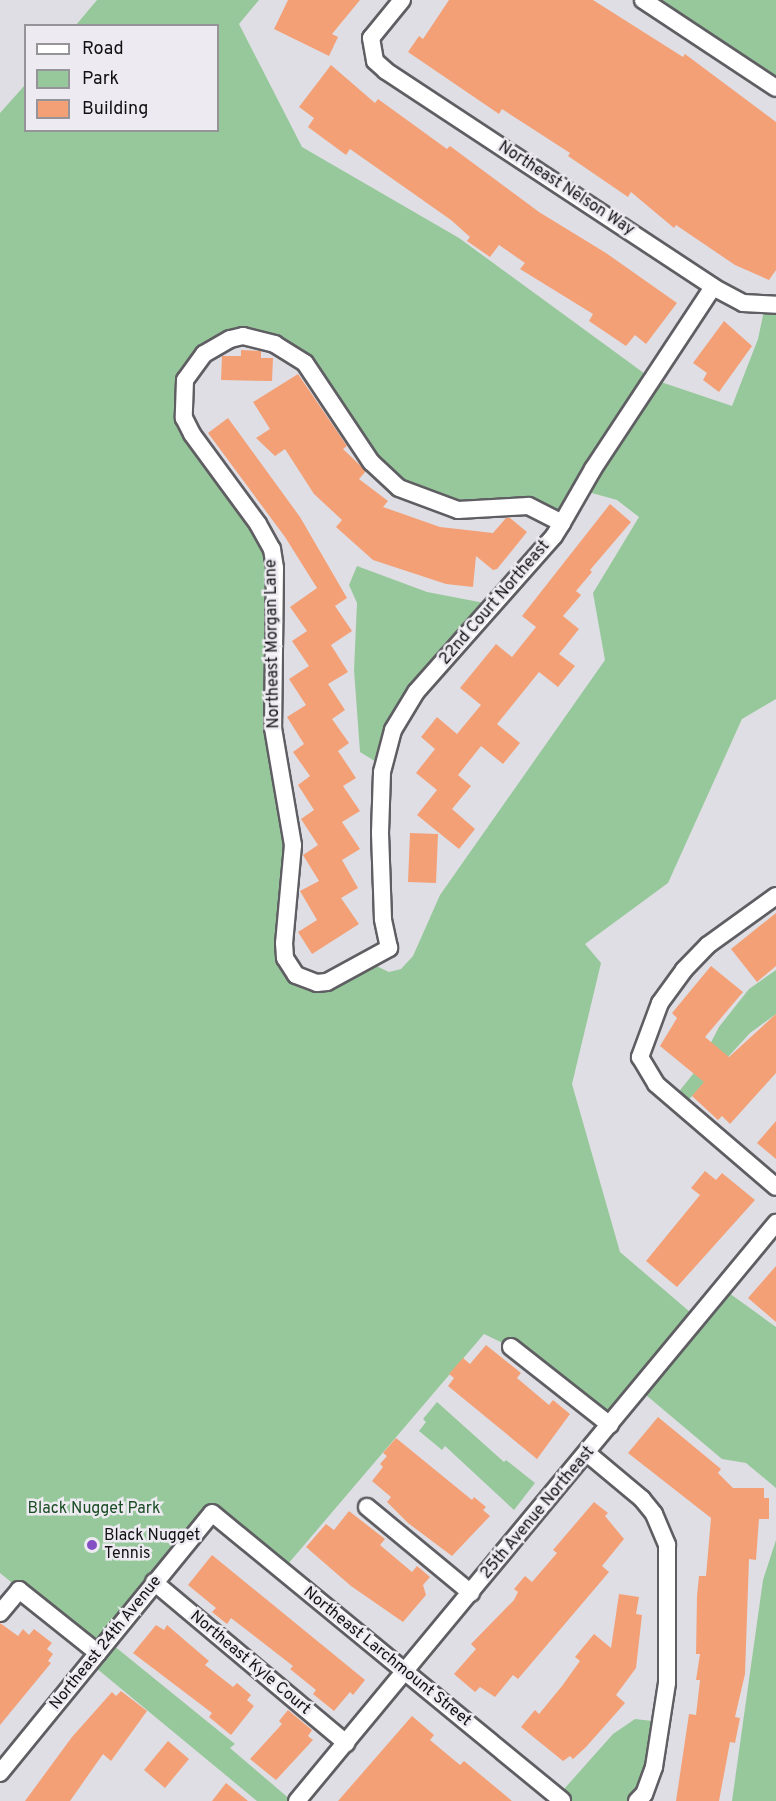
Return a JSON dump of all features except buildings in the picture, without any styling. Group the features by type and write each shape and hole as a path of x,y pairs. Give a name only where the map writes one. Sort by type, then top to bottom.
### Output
{"street":[{"name":"Northeast Nelson Way","path":"402,0 371,38 370,48 375,61 386,71 713,287 743,303 776,305"},
{"path":"643,0 776,88"},
{"name":"22nd Court Northeast","path":"389,948 383,919 380,833 382,772 393,730 416,692 538,556 562,523 593,469 713,287"},
{"name":"Northeast Morgan Lane","path":"389,948 338,977 317,983 296,975 285,958 293,845 273,728 272,549 258,524 192,434 184,418 185,380 204,354 230,339 243,336 275,344 305,363 371,462 399,488 458,510 528,506 562,523"},
{"path":"776,896 708,945 684,970 660,1003 640,1057 656,1084 776,1187"},
{"name":"25th Avenue Northeast","path":"297,1801 776,1222"},
{"path":"511,1347 610,1425"},
{"path":"587,1453 642,1499 654,1514 667,1545 667,1683 654,1767 642,1799"},
{"path":"367,1507 471,1593"},
{"name":"Northeast 24th Avenue","path":"0,1773 212,1513"},
{"name":"Northeast Larchmount Street","path":"212,1513 562,1801"},
{"name":"Northeast Kyle Court","path":"154,1582 346,1743"},
{"path":"0,1613 19,1590 98,1653"}],"green space":[{"name":"Black Nugget Park","path":"97,0 259,0 239,24 302,147 459,238 652,379 732,406 758,339 765,306 776,305 776,699 742,719 668,883 585,944 601,963 572,1084 620,1252 697,1318 722,1288 776,1327 776,1488 746,1463 722,1459 640,1390 610,1425 511,1347 484,1334 282,1571 212,1513 108,1641 235,1744 230,1748 292,1801 257,1801 90,1663 98,1653 0,1573 0,113 24,86 24,132 219,132 219,24 77,24","holes":["243,336 305,363 399,488 486,510 539,510 562,523 581,490 617,500 639,517 593,593 605,660 440,895 413,956 401,969 389,972 374,965 306,981 284,943 293,845 273,728 266,536 184,418 194,366"]},
{"path":"643,0 776,0 776,88"},
{"path":"357,566 427,592 495,605 416,692 383,766 360,752 354,670 357,603 349,585"},
{"path":"776,970 776,1014 750,1033 682,1107 673,1099 697,1069 719,1027 749,989"},
{"path":"437,1402 504,1462 506,1460 535,1483 514,1510 445,1446 442,1450 419,1431 426,1422 423,1419"},
{"path":"776,1540 776,1801 732,1801 763,1580"},
{"path":"635,1719 661,1722 637,1801 562,1801 557,1797 613,1734"}],"place":[{"name":"Black Nugget Tennis","path":"92,1545"}]}
